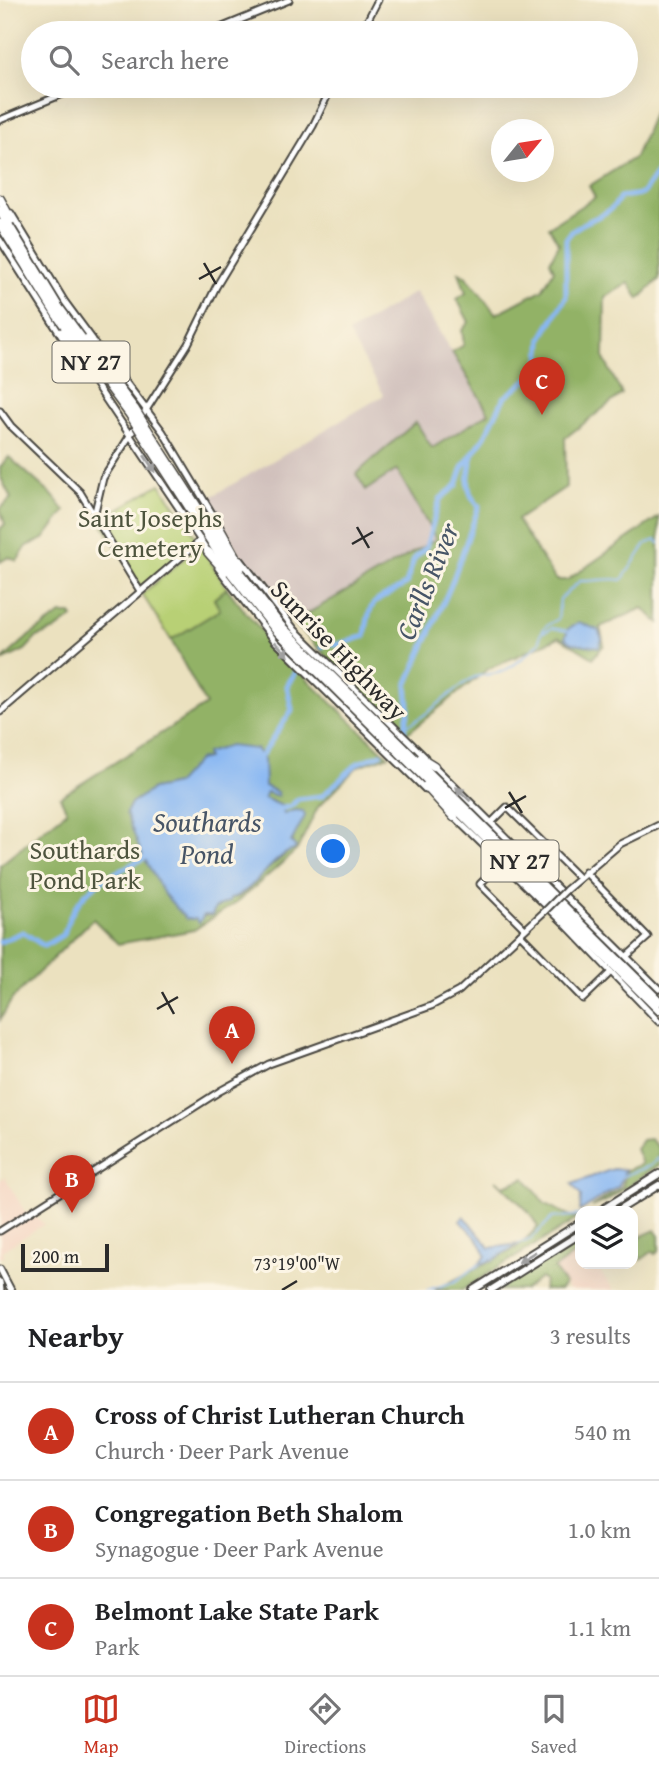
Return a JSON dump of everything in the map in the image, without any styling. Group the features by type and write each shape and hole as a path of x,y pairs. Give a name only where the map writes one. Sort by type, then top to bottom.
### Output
{"highway":[{"path":"0,197 28,258"},
{"name":"Sunrise Highway","path":"0,211 55,308"},
{"name":"Sunrise Highway","path":"0,224 55,308 133,413 254,598 291,646 659,1010"},
{"path":"0,230 17,251"},
{"path":"55,308 107,357"},
{"path":"55,308 85,367"},
{"path":"218,524 254,598"},
{"path":"208,552 254,598"},
{"name":"Sunrise Highway","path":"254,598 659,1001"},
{"path":"379,723 434,766"},
{"path":"398,751 454,817"}],"main road":[{"path":"237,21 289,0"},
{"path":"367,21 378,0"},
{"path":"0,120 53,98"},
{"path":"94,516 99,486 148,410 313,126 326,98"},
{"path":"0,197 68,307 148,410 218,524 285,619 659,989"},
{"name":"Sunrise Highway","path":"0,240 44,313 85,367 244,605 281,648 659,1022"},
{"path":"0,411 11,426 71,482 140,591"},
{"path":"0,712 201,540"},
{"path":"492,822 507,807 579,878"},
{"path":"0,1231 225,1088 269,1064 446,998 468,985 585,872 620,844 659,825"},
{"path":"501,863 480,884 525,929"},
{"path":"585,872 648,937 627,956"},
{"path":"520,934 583,999 611,972"},
{"path":"608,1206 659,1174"},
{"path":"625,1206 659,1185"},
{"path":"473,1290 575,1226"},
{"path":"491,1290 575,1237"},
{"path":"0,1269 10,1289"},
{"path":"0,1282 1,1290"}],"shaded area":[{"path":"415,292 489,413 432,448 415,422 357,474 367,490 396,470 436,539 293,622 262,591 206,500 384,395 348,333"},
{"path":"5,1177 26,1214 31,1212 44,1224 2,1251 5,1255 0,1258 0,1180"},
{"path":"575,1254 575,1269 598,1269 614,1290 569,1290 554,1269"}],"green space":[{"path":"659,100 659,279 639,299 629,283 605,297 604,359 622,394 565,438 566,487 517,520 556,580 567,580 659,517 659,623 643,608 600,627 604,645 593,658 559,637 488,669 404,736 293,622 436,539 397,470 366,490 356,474 416,422 432,448 489,413 452,352 464,345 462,330 469,322 457,299 466,293 459,272 496,314 542,290 554,270 550,261 559,244 549,227 595,197 589,186 635,157"},
{"path":"9,457 53,496 65,511 44,539 27,546 17,561 9,557 0,562 0,529 5,524 0,509 11,498 0,476 0,467"},
{"name":"Saint Josephs Cemetery","path":"160,484 198,540 141,587 100,520"},
{"name":"Saint Josephs Cemetery","path":"200,545 227,588 214,599 220,610 171,640 142,594"},
{"name":"Southards Pond Park","path":"227,588 283,655 388,756 358,766 318,807 297,850 241,899 194,930 118,944 93,919 12,999 0,1020 0,865 67,811 60,797 206,705 171,640 220,610 214,599","holes":["229,747 256,752 263,757 265,786 277,792 275,795 266,792 264,798 278,804 284,814 300,811 292,849 239,897 230,898 215,908 212,915 186,919 165,893 149,865 137,835 131,803 153,789 176,784 207,758 207,753"]},
{"path":"61,614 71,614 73,617 55,630 37,637 25,650 0,662 29,636"},
{"path":"650,1139 659,1148 659,1165 606,1201 594,1206 622,1187 627,1170 642,1164 636,1149 642,1140"},
{"path":"525,1178 545,1204 575,1220 462,1290 435,1290 518,1247 538,1227 529,1212 496,1180 504,1186"},
{"path":"655,1230 659,1236 659,1251 655,1254 653,1251 641,1260 638,1238"},
{"path":"575,1244 575,1254 554,1269 565,1284 559,1290 543,1290 545,1281 541,1278 524,1290 497,1290"}],"water":[{"path":"579,622 598,630 602,639 599,647 572,643 565,638 568,629"},
{"name":"Southards Pond","path":"229,746 256,749 264,759 265,786 277,792 278,796 266,792 264,798 282,806 284,814 295,810 303,811 305,816 291,842 296,847 294,850 279,858 246,890 215,908 212,915 204,915 199,923 196,919 186,919 164,894 141,852 126,813 131,803 153,789 176,784 198,760 207,758 206,753"},
{"path":"613,1169 625,1170 619,1186 588,1206 580,1206 581,1196 572,1184"},
{"path":"464,1216 490,1248 519,1244 493,1260 478,1265 486,1256 478,1241 460,1221"}],"waterway":[{"name":"Carlls River","path":"322,647 326,642 337,645 365,636 369,613 375,602 406,584 414,559 426,547 440,499 457,485 463,467 485,436 504,398 534,374 540,364 542,338 566,297 566,239 578,227 608,211 620,197 642,194 659,170"},
{"name":"Carlls River","path":"404,731 409,709 407,685 451,585 479,506 469,489 472,455"},
{"path":"405,726 420,718 471,679 503,671 523,658 540,642 540,635 546,626 558,619 560,599 580,581 622,580 646,544 656,540 659,543"},
{"path":"544,632 552,628 567,631"},
{"name":"Carlls River","path":"257,762 292,710 287,686 295,672"},
{"path":"274,811 291,806 298,799 322,796 358,763 381,754"},
{"name":"Carlls River","path":"0,942 23,932 44,946 64,934 77,904 86,893 97,884 150,855"},
{"path":"620,1177 650,1166 659,1158"},
{"path":"519,1244 531,1239 552,1218 575,1216"},
{"path":"427,1290 454,1282 480,1264"}],"place":[{"name":"Belmont Lake State Park","path":"542,415"},
{"name":"Cross of Christ Lutheran Church","path":"232,1064"},
{"name":"Congregation Beth Shalom","path":"72,1213"}]}
